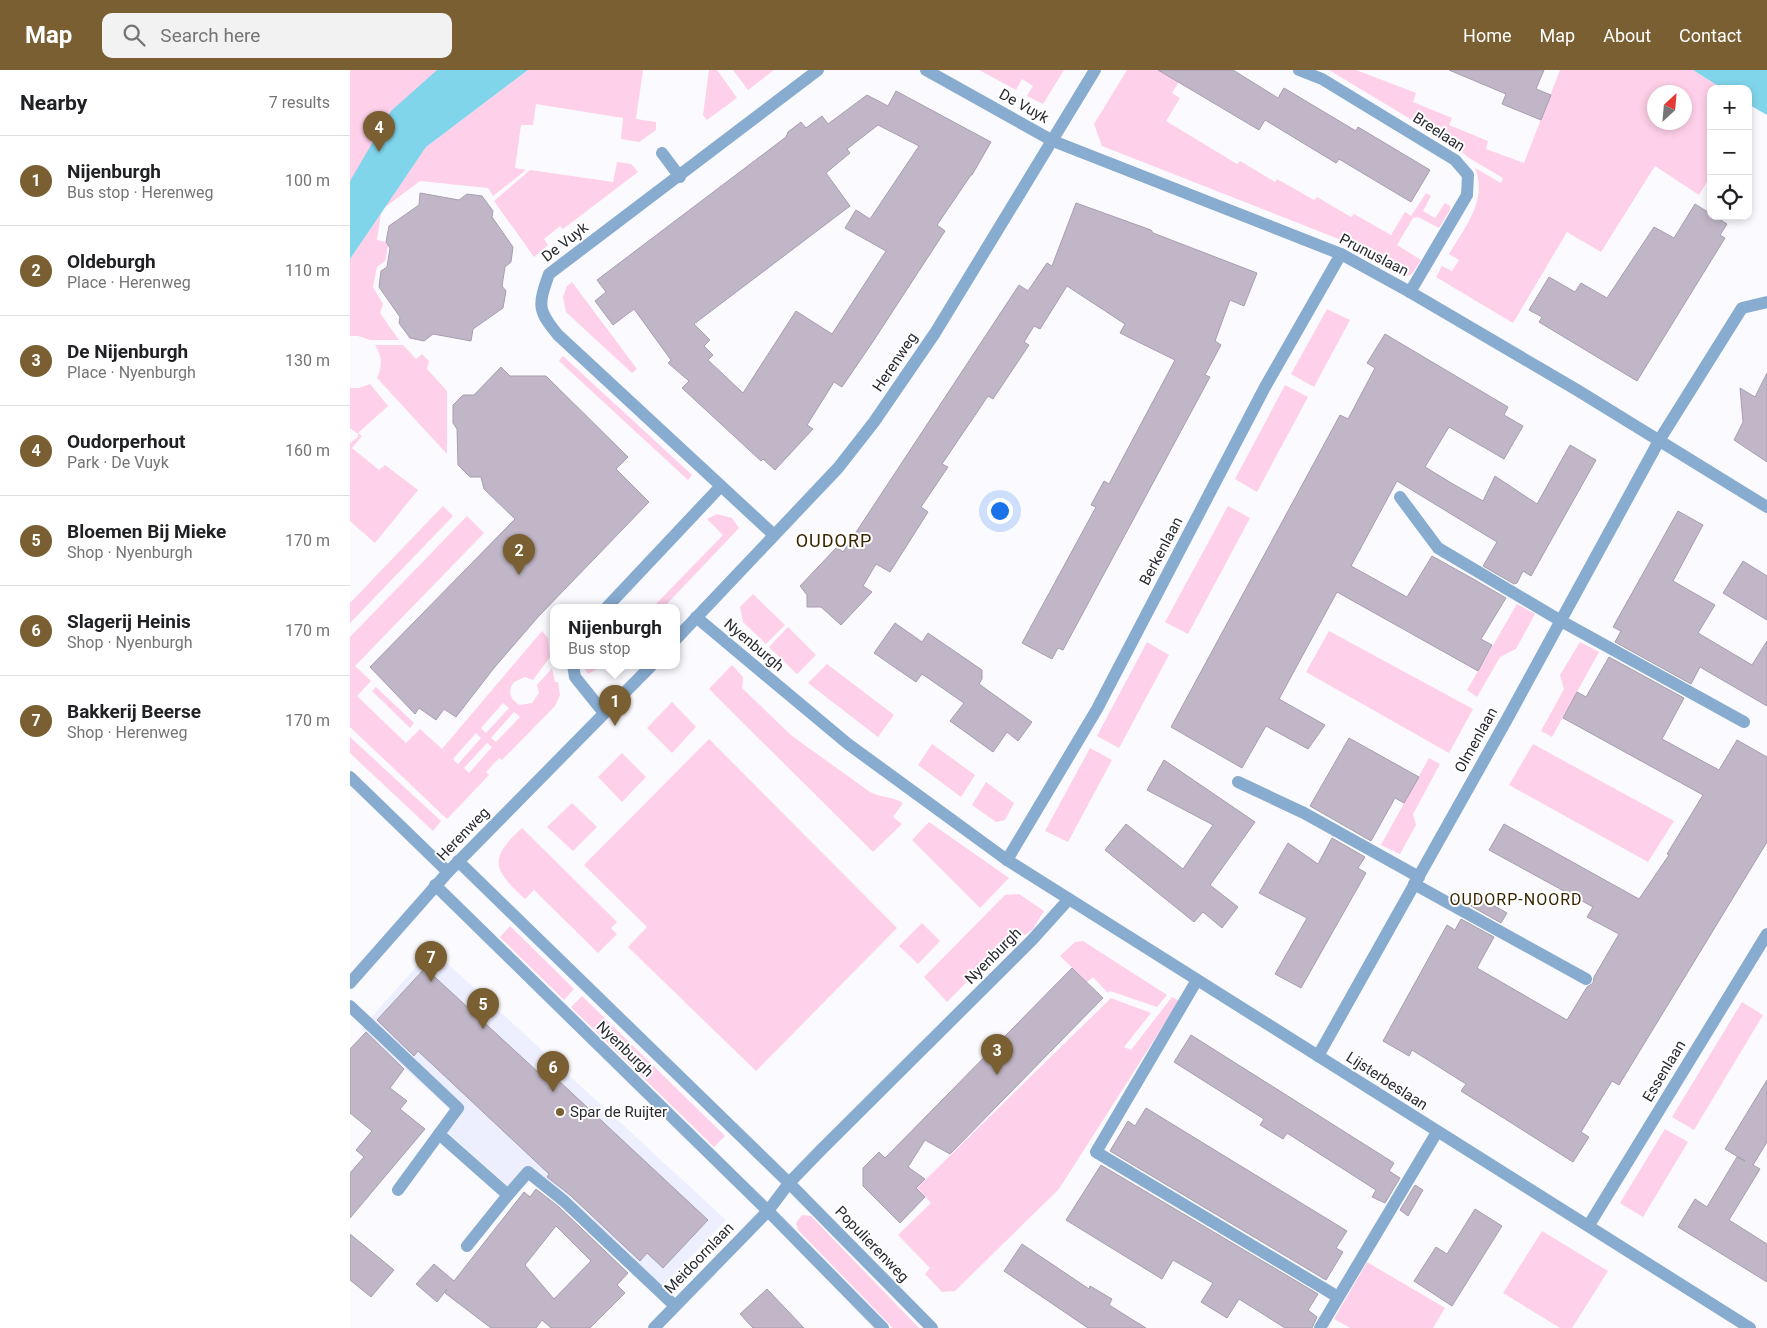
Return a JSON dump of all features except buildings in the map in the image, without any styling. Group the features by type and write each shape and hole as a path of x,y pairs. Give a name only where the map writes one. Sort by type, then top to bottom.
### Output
{"street":[{"name":"De Vuyk","path":"774,536 558,336 543,317 540,296 549,274 680,177 818,70"},
{"name":"De Vuyk","path":"926,70 1053,141"},
{"name":"Herenweg","path":"680,635 838,468 874,422 935,333 1095,70"},
{"name":"Breelaan","path":"1299,70 1322,79 1455,160 1468,175 1468,195 1410,292"},
{"name":"Prunuslaan","path":"1053,141 1341,254 1410,292 1660,439 1767,507"},
{"path":"662,153 680,177"},
{"name":"Berkenlaan","path":"1007,860 1097,709 1265,387 1341,254"},
{"path":"1660,439 1742,308 1767,302"},
{"name":"Olmenlaan","path":"1318,1056 1561,621 1660,439"},
{"path":"610,604 721,486"},
{"path":"1400,497 1438,548 1561,621 1744,722"},
{"name":"Nyenburgh","path":"696,617 848,744 1007,860"},
{"path":"574,669 575,677 604,713"},
{"name":"Herenweg","path":"350,983 458,861 648,669"},
{"path":"350,777 448,872"},
{"path":"1238,782 1304,813 1586,979"},
{"name":"Lijsterbeslaan","path":"1007,860 1750,1328"},
{"name":"Nyenburgh","path":"458,861 790,1183"},
{"name":"Nyenburgh","path":"435,886 768,1211 790,1183 1032,940 1069,899"},
{"name":"Essenlaan","path":"1589,1225 1767,934"},
{"path":"1196,980 1096,1152 1338,1297"},
{"path":"350,1006 458,1108 398,1190"},
{"path":"1320,1328 1437,1132"},
{"path":"439,1134 508,1195"},
{"path":"467,1246 528,1172 564,1201 675,1306"},
{"name":"Populierenweg","path":"790,1183 932,1328"},
{"path":"768,1211 882,1328"},
{"name":"Meidoornlaan","path":"654,1328 768,1211"}],"shaded area":[{"path":"350,70 468,70 350,233"},
{"path":"528,70 643,70 636,119 656,122 656,130 639,142 621,139 623,118 536,104 533,125 521,125 515,168 526,170 493,196 488,188 420,181 384,208 426,147"},
{"path":"709,70 717,70 737,98 707,120 703,115"},
{"path":"733,70 774,70 748,90"},
{"path":"979,70 1064,70 1043,104 1027,96 1033,86 1022,79 1016,90"},
{"path":"1127,70 1186,70 1172,93 1180,98 1166,121 1237,164 1240,161 1275,182 1277,179 1314,200 1317,197 1351,217 1354,214 1391,235 1405,212 1411,216 1426,193 1431,196 1423,211 1435,218 1445,203 1450,206 1450,210 1439,228 1418,217 1413,218 1397,245 1421,260 1412,274 1407,276 1354,245 1102,146 1094,124"},
{"path":"1329,70 1356,70 1416,93 1413,102 1452,118 1449,125 1488,141 1486,149 1524,163 1560,70 1693,70 1717,85 1707,85 1707,182 1699,195 1655,166 1601,252 1567,232 1513,323 1436,277 1442,266 1452,271 1459,260 1449,254 1468,223 1477,202 1479,191 1475,168 1501,183 1503,178 1469,158 1455,146"},
{"path":"617,162 631,164 638,172 563,229 560,226 544,239 548,245 534,257 494,201 530,170 613,182"},
{"path":"381,213 377,240 385,242 388,246 385,261 377,267 373,287 383,304 380,313 399,340 370,340 358,336 350,336 350,259"},
{"path":"572,282 637,369 632,373 566,312 563,297 567,286"},
{"path":"1327,309 1350,320 1314,387 1291,374"},
{"path":"375,345 403,345 416,359 422,354 429,361 427,369 447,391 447,454 377,378 381,361"},
{"path":"563,356 692,475 688,480 559,361"},
{"path":"370,384 388,406 358,433 362,436 352,448 379,470 385,465 418,490 375,543 350,521 350,443 358,437 358,434 350,428 350,388 359,388"},
{"path":"1285,385 1308,397 1257,492 1235,479"},
{"path":"443,506 453,516 350,623 350,603"},
{"path":"1228,506 1250,518 1188,634 1165,622"},
{"path":"717,514 732,518 739,528 667,604 656,604 723,535 707,519"},
{"path":"467,516 484,533 355,666 371,681 357,696 406,743 420,729 442,749 542,631 548,638 550,657 533,680 525,677 514,682 510,692 514,701 520,705 532,703 539,693 537,685 552,669 555,682 558,682 560,695 555,706 502,760 499,758 486,772 489,775 447,819 350,727 350,637","holes":["503,703 509,708 486,733 481,728","514,712 520,717 496,742 491,738","476,733 481,738 458,764 453,759","487,743 492,747 469,773 464,768"]},
{"path":"753,594 785,625 766,644 743,622 740,607"},
{"path":"1517,604 1535,614 1516,649 1500,657 1477,697 1467,690"},
{"path":"788,627 816,655 797,674 769,647"},
{"path":"1329,631 1473,709 1449,753 1306,672"},
{"path":"1147,642 1169,655 1119,748 1097,736"},
{"path":"1580,642 1599,652 1552,737 1541,731 1564,689 1560,675"},
{"path":"827,664 894,715 878,737 808,683"},
{"path":"732,665 743,677 742,688 792,736 870,792 903,803 893,817 902,824 873,852 709,689"},
{"path":"585,669 597,669 588,674"},
{"path":"376,687 414,723 410,728 372,691"},
{"path":"672,702 696,727 672,753 647,728"},
{"path":"350,737 441,821 433,831 350,753"},
{"path":"709,739 897,928 756,1071 628,947 647,927 584,865"},
{"path":"932,744 975,775 961,797 918,765"},
{"path":"1533,744 1674,821 1648,862 1509,785"},
{"path":"1090,748 1112,760 1068,842 1045,831"},
{"path":"622,753 646,777 622,802 598,777"},
{"path":"1429,758 1440,764 1413,814 1416,825 1400,854 1381,845"},
{"path":"986,782 1014,803 1005,820 996,822 972,805"},
{"path":"572,803 597,827 573,851 547,827"},
{"path":"929,822 1009,878 980,908 912,840"},
{"path":"522,828 617,922 611,928 617,934 598,953 534,890 525,899 501,872 499,857 503,849"},
{"path":"1019,894 1044,911 1033,929 1025,935 1013,935 947,1002 924,977 1005,895"},
{"path":"922,923 940,941 918,964 899,946"},
{"path":"510,926 574,989 564,1000 500,937"},
{"path":"1083,941 1167,995 1157,1007 1110,991 1108,993 1093,977 1087,982 1060,956 1075,942"},
{"path":"432,949 726,1220 657,1292 522,1172 508,1186 447,1132 459,1118 361,1029"},
{"path":"582,996 725,1136 714,1147 571,1007"},
{"path":"1172,997 1179,1001 1059,1189 955,1291 942,1292 925,1274 930,1268 898,1235 931,1203 917,1188 1111,998 1151,1013 1124,1047 1131,1050"},
{"path":"1742,1002 1763,1015 1694,1130 1672,1117"},
{"path":"1665,1129 1688,1142 1643,1217 1620,1203"},
{"path":"802,1215 811,1216 919,1328 893,1328 798,1230 796,1223"},
{"path":"1542,1231 1608,1271 1572,1328 1560,1328 1503,1293"},
{"path":"1367,1262 1445,1308 1433,1328 1350,1328 1334,1319"}],"water":[{"path":"437,70 528,70 426,147 350,259 350,181 391,111"},
{"path":"1693,70 1767,70 1767,115 1752,106 1752,85 1717,85"}],"place":[{"name":"Oudorperhout","path":"379,152"},
{"name":"Oldeburgh","path":"519,575"},
{"name":"Nijenburgh","path":"615,726"},
{"name":"Bakkerij Beerse","path":"431,982"},
{"name":"Bloemen Bij Mieke","path":"483,1029"},
{"name":"De Nijenburgh","path":"997,1075"},
{"name":"Slagerij Heinis","path":"553,1092"},
{"name":"Spar de Ruijter","path":"560,1112"}],"district":[{"name":"OUDORP","path":"834,540"},
{"name":"OUDORP-NOORD","path":"1516,899"}]}
